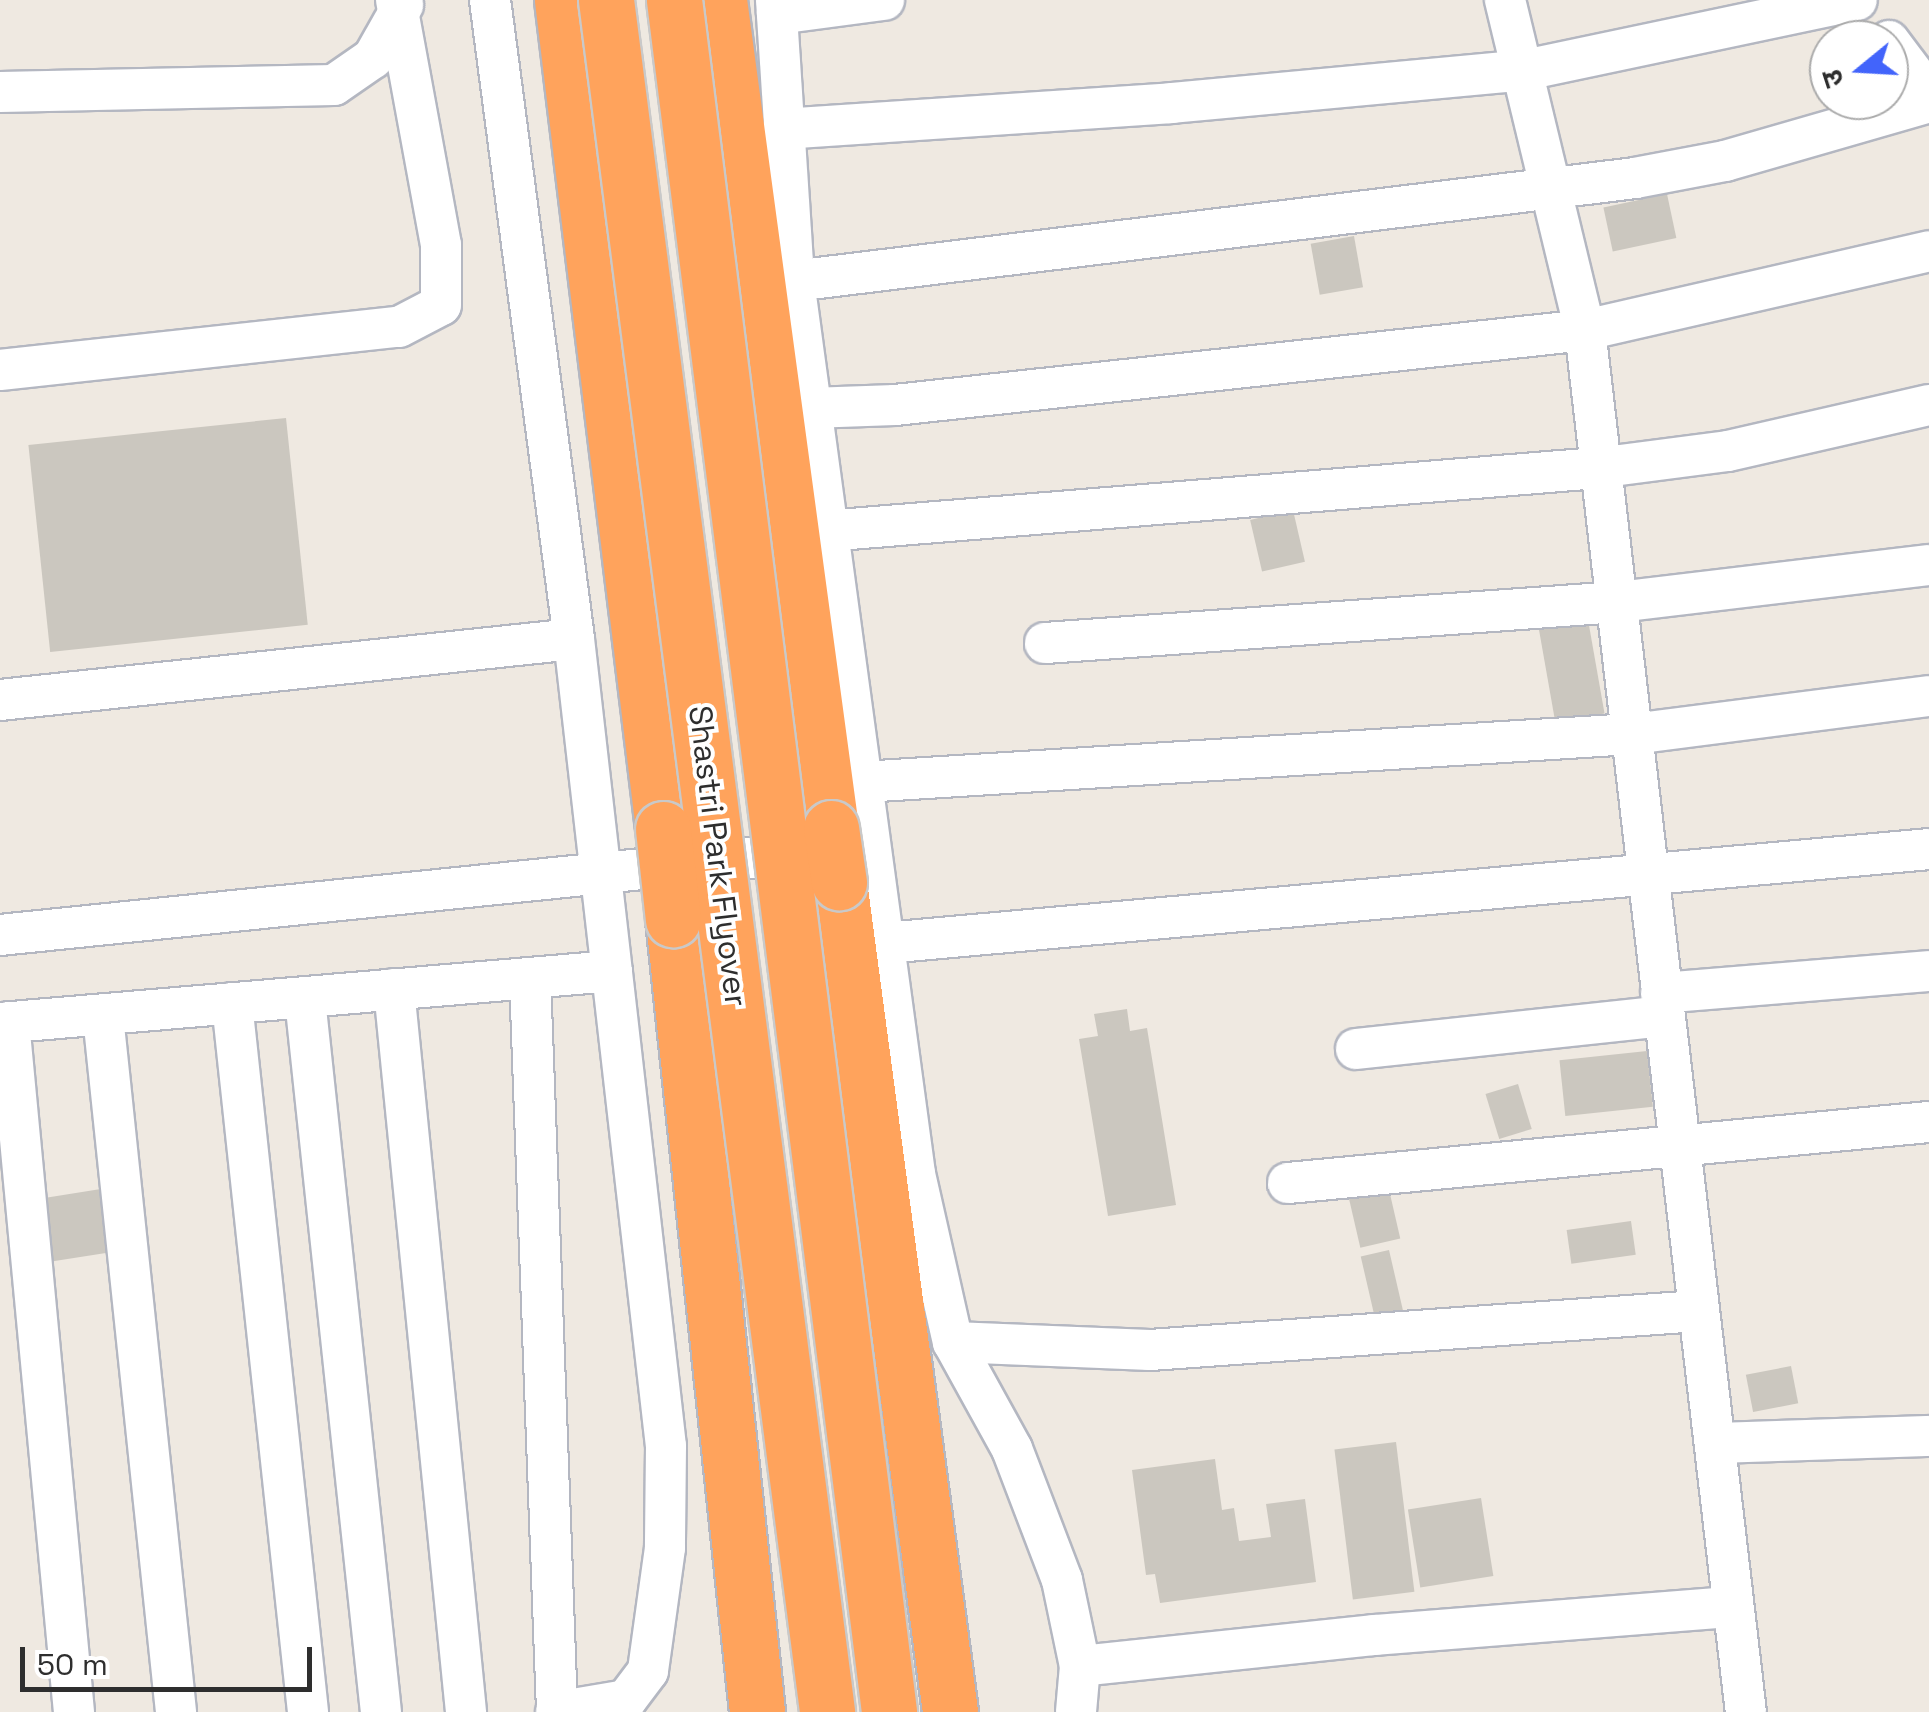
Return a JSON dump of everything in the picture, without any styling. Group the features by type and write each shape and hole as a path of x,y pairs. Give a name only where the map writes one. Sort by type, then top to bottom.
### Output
{"highway":[{"path":"562,0 674,919 757,1712"},
{"name":"Shastri Park Flyover","path":"606,0 827,1712"},
{"name":"Shastri Park Flyover","path":"674,0 890,1712"},
{"path":"719,0 847,851 950,1712"}],"street":[{"path":"490,0 574,639 666,1446 666,1548 659,1619 638,1688 626,1700 556,1712 530,978"},
{"path":"884,0 776,7 794,282 862,782 847,851 885,944 915,1174 953,1342 1018,1465 1062,1580 1080,1666 1076,1712"},
{"path":"1505,0 1585,330 1597,468 1618,602 1746,1712"},
{"path":"783,129 1171,103 1524,70 1858,0 1874,20"},
{"path":"0,92 334,85 372,58 401,3"},
{"path":"0,370 399,327 441,306 442,245 401,3"},
{"path":"1909,67 1929,94"},
{"path":"794,282 1552,184 1635,178 1724,161 1929,102"},
{"path":"810,408 895,405 1585,330 1929,251"},
{"path":"826,532 1597,468 1728,451 1929,404"},
{"path":"1045,642 1618,602 1929,565"},
{"path":"0,700 574,639"},
{"path":"862,782 1632,734 1929,696"},
{"path":"885,944 1929,849"},
{"path":"0,935 847,851"},
{"path":"74,1712 5,1023 612,971"},
{"path":"1356,1049 1929,972"},
{"path":"394,989 466,1712"},
{"path":"305,999 381,1712"},
{"path":"232,1002 308,1712"},
{"path":"103,1016 176,1712"},
{"path":"1288,1183 1929,1122"},
{"path":"953,1342 1150,1350 1698,1311"},
{"path":"1715,1443 1929,1436"},
{"path":"1080,1666 1732,1607"}],"building":[{"path":"1667,194 1676,238 1613,252 1603,208"},
{"path":"1354,236 1363,287 1320,295 1311,244"},
{"path":"286,418 308,625 50,652 28,445"},
{"path":"1293,510 1305,562 1262,572 1250,520"},
{"path":"1587,614 1605,713 1555,722 1538,623"},
{"path":"1127,1009 1130,1031 1147,1028 1176,1205 1108,1216 1079,1039 1098,1036 1094,1014"},
{"path":"1647,1051 1653,1107 1565,1116 1559,1060"},
{"path":"1518,1084 1532,1129 1499,1139 1485,1094"},
{"path":"1387,1181 1400,1238 1360,1248 1347,1190"},
{"path":"107,1188 117,1251 42,1263 32,1200"},
{"path":"1631,1221 1636,1255 1571,1264 1567,1230"},
{"path":"1389,1250 1403,1312 1375,1319 1361,1257"},
{"path":"1791,1366 1798,1403 1753,1412 1746,1375"},
{"path":"1396,1442 1414,1592 1353,1599 1334,1450"},
{"path":"1215,1459 1222,1510 1234,1508 1239,1541 1271,1537 1266,1504 1305,1499 1316,1582 1160,1603 1155,1574 1146,1575 1132,1470"},
{"path":"1481,1498 1493,1576 1420,1588 1408,1510"}]}
